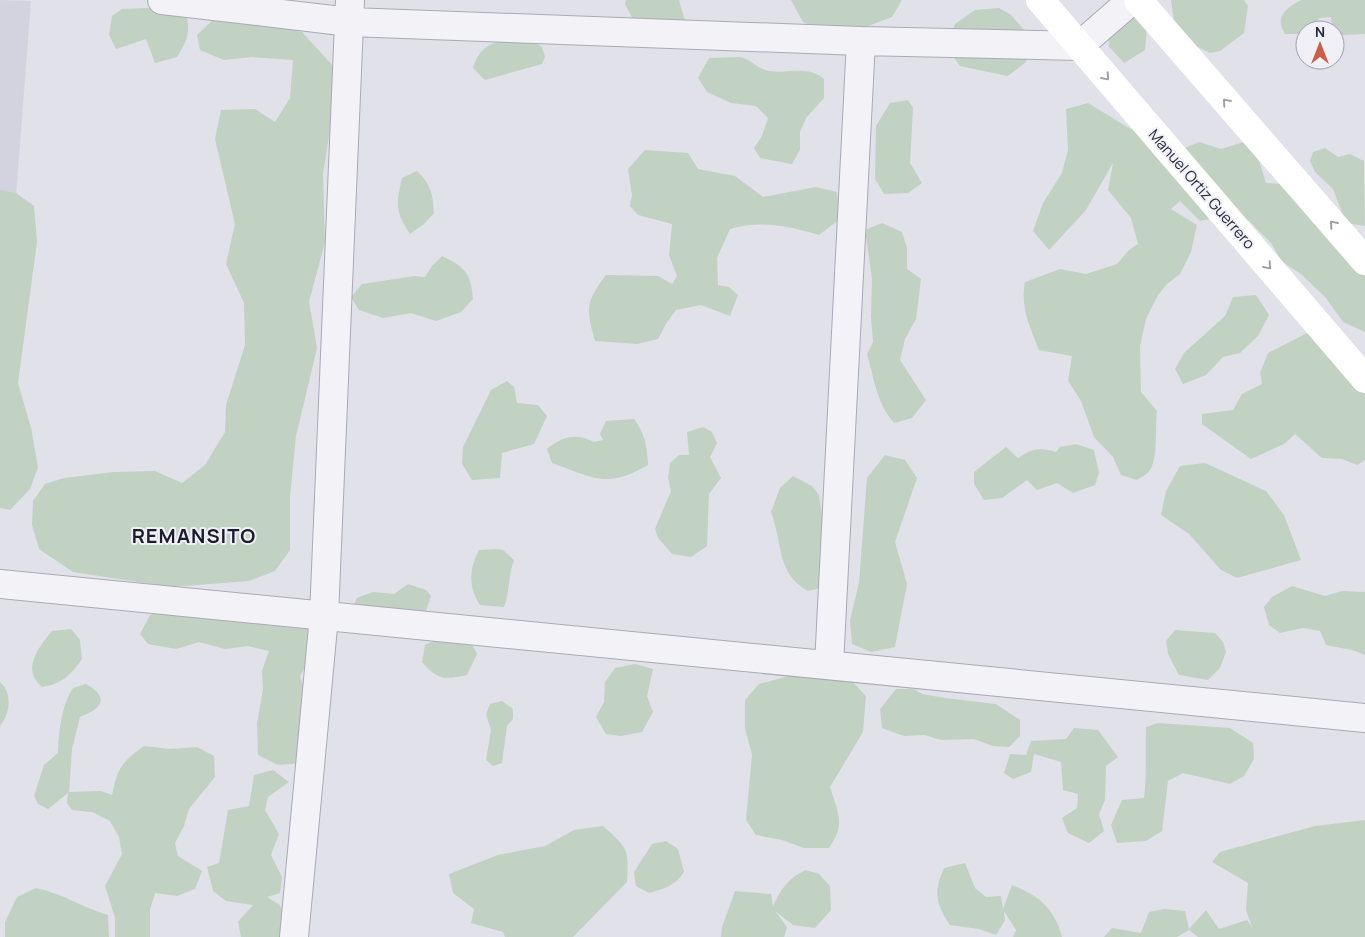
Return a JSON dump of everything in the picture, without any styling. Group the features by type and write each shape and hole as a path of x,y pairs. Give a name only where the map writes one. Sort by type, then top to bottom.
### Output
{"street":[{"path":"162,0 861,41 1079,46 1132,0"},
{"name":"Manuel Ortiz Guerrero","path":"1040,0 1365,379"},
{"path":"1138,0 1365,261"},
{"path":"294,937 324,616 350,11"},
{"path":"829,665 861,41"},
{"path":"0,584 1365,718"}],"shaded area":[{"path":"0,0 31,1 0,405"}],"green space":[{"path":"626,0 679,0 685,21 636,25 625,4"},
{"path":"791,0 902,0 892,17 847,34 824,32 803,22"},
{"path":"1171,0 1244,0 1248,6 1244,33 1220,51 1210,53 1189,43 1175,29"},
{"path":"1301,0 1365,0 1365,34 1345,35 1345,20 1331,20 1331,17 1319,18 1318,20 1295,20 1295,34 1285,34 1281,18 1291,6"},
{"path":"173,7 186,14 188,26 186,41 177,57 155,63 146,39 116,49 109,35 112,16 122,9"},
{"path":"999,8 1011,15 1027,33 1026,62 1008,76 960,66 947,48 955,24 975,10"},
{"path":"1135,17 1147,29 1145,50 1124,63 1109,47 1107,22"},
{"path":"214,19 275,26 302,32 333,66 333,111 323,174 325,242 309,302 317,348 296,436 290,497 290,550 275,571 249,581 171,587 73,572 39,549 32,525 33,501 45,484 64,478 114,472 155,471 182,483 205,465 225,432 226,405 245,345 244,303 226,264 235,224 215,139 221,110 255,109 275,122 290,98 293,60 252,57 224,60 200,50 197,35"},
{"path":"528,38 542,47 545,57 542,64 485,80 473,68 482,51 494,43"},
{"path":"741,57 765,70 776,72 811,72 824,79 824,98 806,118 800,132 800,150 792,164 760,158 754,148 762,136 768,118 756,106 731,103 707,92 698,78 709,58"},
{"path":"908,100 913,108 910,163 922,183 908,193 884,194 875,179 876,126 890,103"},
{"path":"1088,103 1162,148 1178,151 1199,142 1221,149 1250,140 1257,154 1266,183 1281,184 1365,258 1365,332 1343,322 1326,298 1301,274 1282,262 1271,243 1249,221 1225,216 1200,221 1180,201 1171,209 1197,225 1191,252 1180,274 1167,284 1158,295 1146,319 1140,346 1141,392 1157,411 1156,442 1153,464 1150,470 1137,480 1121,475 1113,457 1094,437 1081,401 1068,381 1072,356 1039,350 1029,325 1025,308 1025,282 1060,269 1086,274 1117,264 1129,250 1138,244 1131,218 1108,190 1113,163 1086,210 1049,250 1033,231 1043,203 1062,173 1068,150 1066,109"},
{"path":"1325,148 1338,157 1350,154 1364,161 1365,226 1346,223 1333,189 1315,172 1310,161 1313,152"},
{"path":"645,150 688,153 698,169 735,176 763,197 816,187 837,192 840,219 819,235 774,225 741,226 730,229 717,258 718,285 729,287 738,295 730,316 701,305 676,310 658,339 637,344 595,341 590,321 589,306 594,292 606,275 658,276 672,284 677,276 669,255 672,224 638,215 630,206 632,195 628,169"},
{"path":"417,171 430,190 434,213 424,224 410,234 399,213 398,201 402,178"},
{"path":"0,190 16,193 34,206 37,242 18,383 31,428 38,467 30,489 10,510 0,508"},
{"path":"882,223 902,232 907,248 907,269 921,279 916,319 905,339 900,360 926,400 912,418 894,423 888,416 880,399 867,354 873,342 871,317 872,279 865,230"},
{"path":"442,256 461,268 471,283 473,299 461,312 436,321 411,313 383,318 359,310 351,297 362,284 415,276 425,277"},
{"path":"1256,295 1269,315 1258,336 1240,353 1223,357 1206,375 1183,384 1175,369 1184,353 1225,316 1233,297"},
{"path":"1313,330 1365,376 1365,460 1357,465 1342,459 1322,458 1295,434 1284,444 1251,459 1202,424 1202,414 1233,410 1242,394 1262,384 1260,373 1268,353"},
{"path":"507,381 514,387 517,403 538,405 547,416 534,444 502,453 500,478 472,480 462,464 463,447 491,390"},
{"path":"634,419 645,440 648,465 622,477 600,479 552,463 547,449 559,441 570,437 581,437 594,442 603,440 600,434 606,421"},
{"path":"703,427 712,432 717,443 710,457 721,478 709,494 707,546 691,557 672,554 658,538 655,529 671,491 668,478 670,463 679,455 689,455 687,432"},
{"path":"1076,444 1094,450 1099,473 1095,485 1073,493 1057,483 1037,490 1027,480 1002,498 984,500 974,484 974,472 1006,447 1018,458 1036,450 1056,452 1060,447"},
{"path":"885,455 905,460 917,478 895,542 907,584 895,647 871,652 852,644 850,620 859,583 867,478"},
{"path":"1205,463 1266,491 1284,515 1301,560 1237,578 1221,570 1189,534 1161,515 1166,491 1180,466"},
{"path":"793,476 812,486 819,495 833,585 808,591 790,576 785,567 771,512 780,488"},
{"path":"479,550 503,550 514,560 506,601 504,607 480,605 473,591 471,578 473,564"},
{"path":"408,584 426,590 431,596 426,611 416,613 351,610 357,598 373,592 394,594"},
{"path":"1292,586 1325,596 1342,591 1365,592 1365,655 1352,650 1326,645 1320,631 1303,628 1280,633 1269,625 1264,607 1272,597"},
{"path":"159,612 313,628 313,653 300,676 308,699 304,763 278,765 258,755 257,723 263,690 262,671 269,651 248,646 225,649 199,642 176,649 148,644 140,634 150,615"},
{"path":"71,629 80,640 82,659 74,670 61,681 42,687 36,680 32,666 37,651 52,631"},
{"path":"1175,630 1215,633 1223,642 1226,652 1220,668 1208,680 1179,675 1168,654 1166,641"},
{"path":"444,636 472,644 477,654 467,675 453,678 442,677 422,662 425,645"},
{"path":"635,664 653,669 647,696 653,712 642,732 621,736 606,734 596,717 604,702 605,682 615,668"},
{"path":"820,675 848,677 866,696 863,732 830,787 839,818 839,825 834,840 829,848 804,848 782,840 756,835 746,820 752,755 745,728 745,700 759,684 789,676"},
{"path":"0,682 7,692 9,704 6,716 0,726"},
{"path":"86,684 94,689 101,698 98,707 80,717 72,749 69,792 101,791 112,795 116,778 122,766 144,746 170,749 197,747 214,756 215,777 189,809 184,826 175,843 178,856 202,871 195,889 177,896 155,893 150,910 150,937 115,937 115,918 105,886 122,854 119,837 110,821 92,812 72,810 67,803 68,793 48,809 38,804 34,796 44,765 58,753 61,719 69,695 73,688"},
{"path":"896,689 914,689 922,694 996,704 1020,720 1020,736 1009,747 993,746 974,739 942,740 924,735 904,736 882,728 880,709"},
{"path":"502,701 513,709 513,719 507,726 502,763 493,766 486,760 491,730 486,714 490,704"},
{"path":"1158,723 1230,728 1253,743 1254,759 1244,776 1230,784 1183,773 1168,781 1162,831 1146,841 1117,843 1111,825 1122,800 1144,798 1146,727"},
{"path":"1074,728 1098,730 1118,757 1106,766 1105,800 1099,814 1104,831 1089,843 1068,833 1062,818 1077,808 1078,794 1063,790 1061,762 1034,754 1031,772 1013,779 1004,773 1010,754 1026,755 1031,741 1066,739"},
{"path":"273,770 289,782 268,797 265,810 279,834 271,855 282,877 280,893 267,897 280,905 287,925 281,937 241,937 238,922 253,905 226,901 213,891 207,867 219,863 228,810 249,806 254,775"},
{"path":"1365,820 1365,937 1198,937 1189,930 1177,937 1104,937 1112,928 1141,933 1149,912 1164,909 1185,911 1189,929 1206,910 1219,929 1247,920 1252,927 1246,910 1248,883 1212,862 1220,852 1315,826"},
{"path":"603,826 618,839 625,850 628,862 627,882 573,937 505,937 503,932 471,923 474,909 453,893 449,874 498,855 545,846 574,830"},
{"path":"666,841 678,849 684,872 669,886 649,893 636,886 634,872 652,844"},
{"path":"965,863 975,888 986,897 1001,896 1003,909 1012,885 1037,898 1055,918 1062,937 1013,937 1016,930 1004,911 1005,920 996,935 979,929 950,925 939,904 938,884 944,868"},
{"path":"806,870 819,874 830,886 831,910 815,928 793,925 775,911 787,927 784,937 721,937 722,927 735,891 771,894 773,907 785,885 795,876"},
{"path":"36,888 108,915 109,937 5,937 5,922 17,897"}],"district":[{"name":"REMANSITO","path":"194,535"}]}
